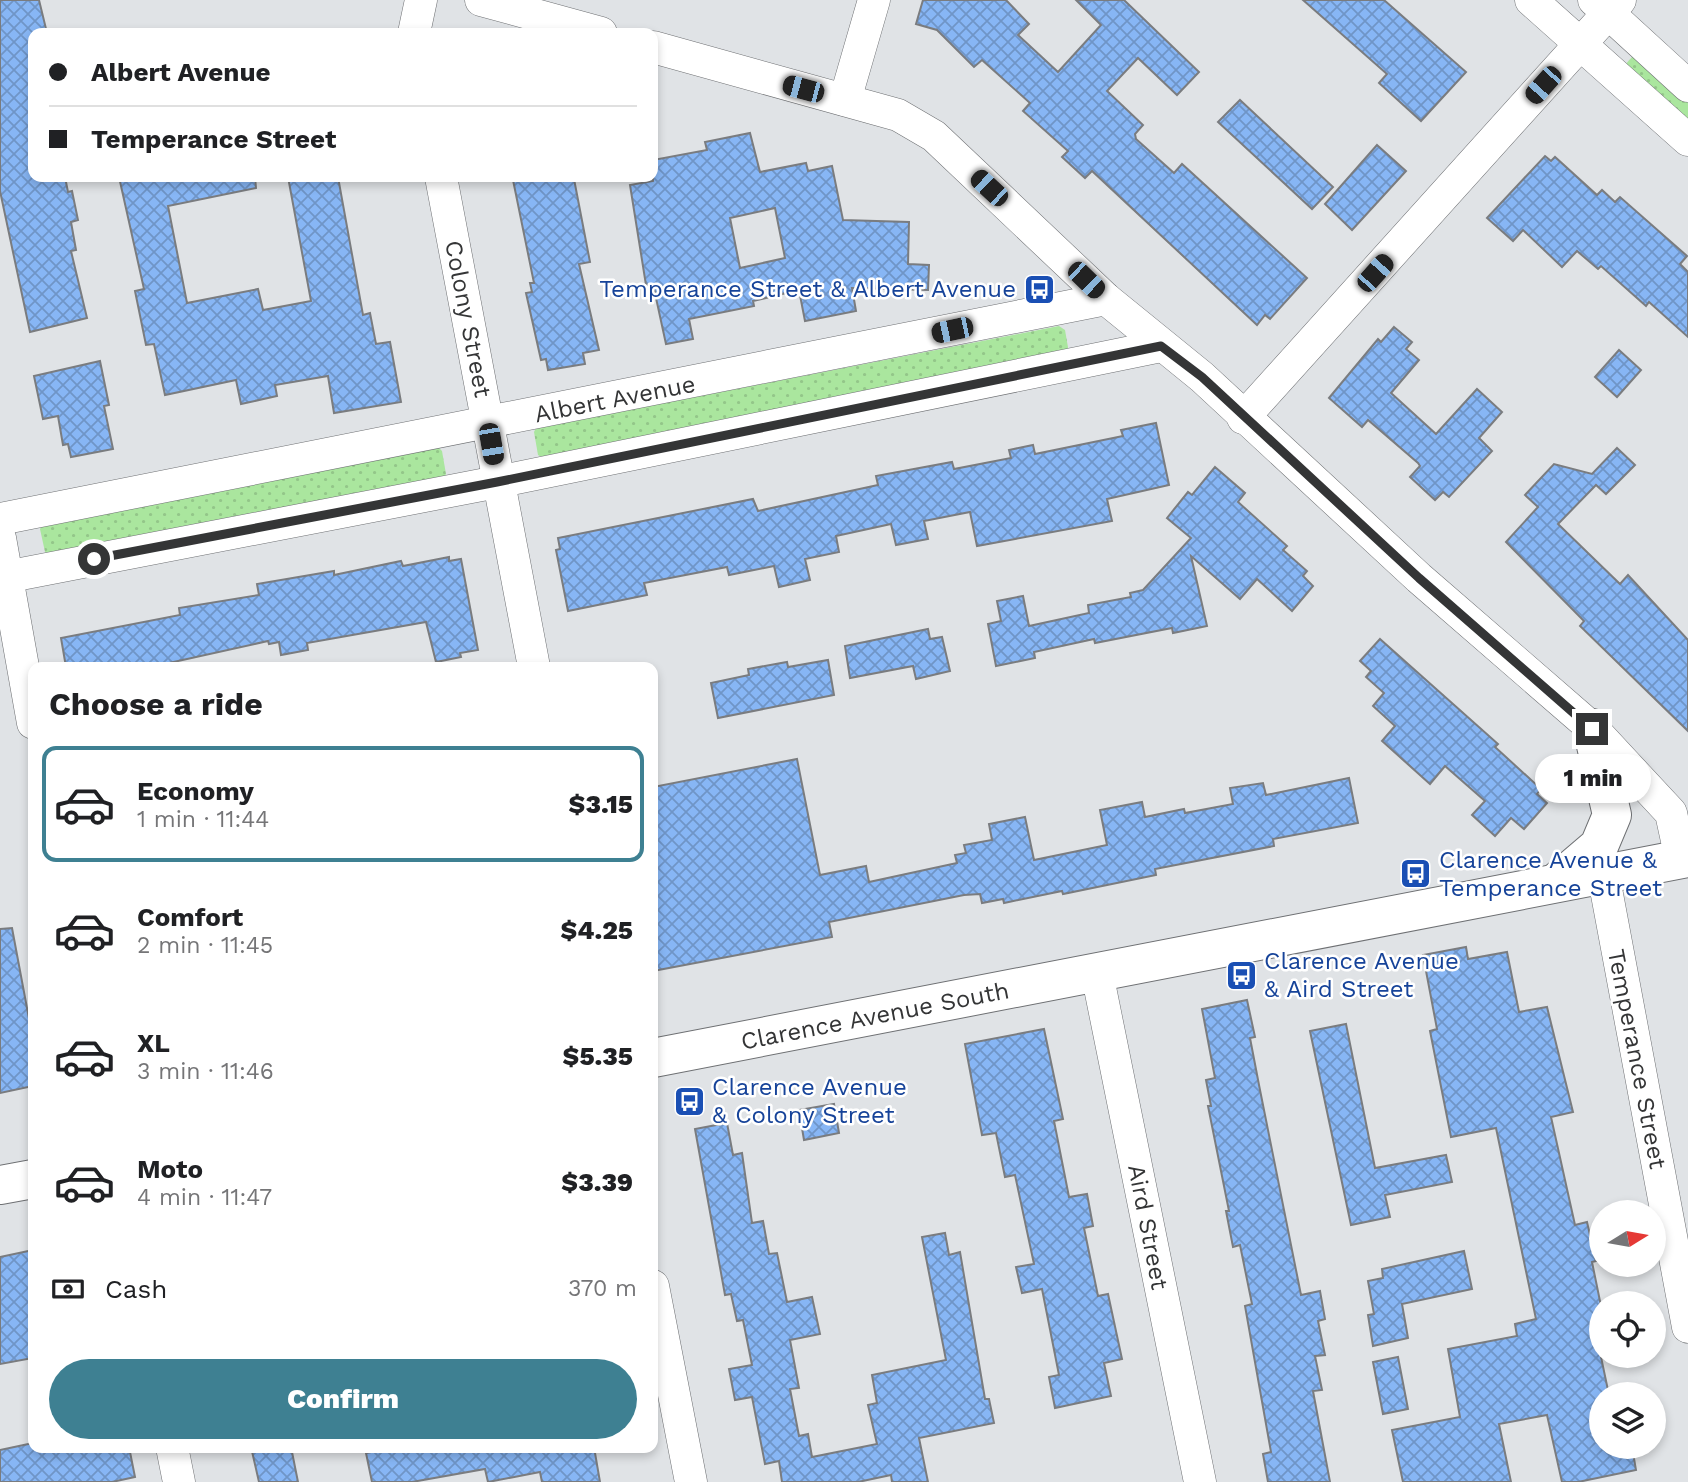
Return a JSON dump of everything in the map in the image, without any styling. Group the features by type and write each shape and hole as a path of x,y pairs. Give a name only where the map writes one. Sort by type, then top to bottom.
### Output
{"main road":[{"path":"1556,883 1599,846 1612,815 1592,729"},
{"name":"Clarence Avenue South","path":"658,1057 1684,858"},
{"path":"0,1185 28,1180"}],"street":[{"path":"415,28 421,0"},
{"path":"481,0 583,28"},
{"path":"845,100 874,0"},
{"path":"1531,0 1688,140"},
{"path":"1242,418 1581,43 1608,4 1688,86"},
{"path":"658,48 898,114 934,136 1106,299 1202,377 1242,418 1419,578 1592,729 1671,813 1684,858"},
{"name":"Colony Street","path":"442,182 533,662"},
{"name":"Albert Avenue","path":"0,519 1106,299"},
{"path":"4,577 497,482 1161,346"},
{"path":"0,538 4,577 28,698"},
{"name":"Temperance Street","path":"1603,873 1688,1327"},
{"name":"Aird Street","path":"1097,973 1200,1482"},
{"path":"658,1312 691,1482"},
{"path":"173,1453 179,1482"}],"green space":[{"path":"1632,57 1636,57 1688,103 1688,128 1624,66"},
{"path":"1059,326 1065,330 1069,353 543,458 538,455 534,432 536,428"},
{"path":"438,447 442,451 446,474 443,479 49,555 45,552 40,529 44,523"}],"building":[{"path":"0,0 39,0 46,28 28,28 28,182 66,182 68,192 72,191 78,220 71,222 76,250 71,251 87,318 30,332 0,191"},
{"path":"923,0 1006,0 1029,24 1018,35 1058,72 1101,25 1076,0 1124,0 1199,72 1177,95 1138,58 1107,91 1143,125 1135,134 1136,139 1174,173 1182,164 1307,278 1270,319 1265,315 1257,325 1092,171 1085,178 1062,157 1068,151 1023,111 1030,103 982,60 974,67 937,30 916,24"},
{"path":"1303,0 1384,0 1466,72 1421,121 1379,83 1387,74"},
{"path":"1240,100 1333,187 1312,209 1218,122"},
{"path":"750,133 760,172 806,163 808,171 832,166 843,220 909,222 908,264 929,265 928,290 852,288 856,311 805,321 799,290 753,301 754,306 689,319 693,339 666,344 653,284 646,285 630,185 658,182 658,159 707,150 705,142","holes":["775,208 785,258 740,268 730,218"]},
{"path":"1377,145 1406,171 1352,230 1325,204"},
{"path":"1545,156 1551,161 1555,157 1597,195 1602,190 1615,202 1620,197 1687,256 1680,264 1688,272 1688,337 1649,302 1646,306 1601,266 1598,269 1577,251 1562,267 1523,230 1513,241 1487,218"},
{"path":"120,182 255,182 256,188 168,206 187,303 258,289 263,310 311,301 289,182 339,182 363,315 370,313 376,344 390,342 401,402 334,413 328,376 275,385 277,396 241,404 236,380 165,395 154,344 146,345 135,291 144,289"},
{"path":"513,182 575,182 590,262 579,264 599,350 583,353 585,364 548,370 546,359 541,360 526,293 532,292 530,283 534,283"},
{"path":"1394,327 1412,342 1406,349 1419,360 1391,393 1436,434 1477,389 1502,412 1479,438 1492,451 1449,497 1443,492 1435,500 1410,477 1420,466 1418,463 1368,420 1362,427 1329,398 1378,339 1381,342"},
{"path":"1619,350 1641,370 1617,397 1595,377"},
{"path":"100,361 109,405 104,406 113,449 71,457 68,444 63,445 58,416 43,419 34,376"},
{"path":"1156,423 1169,485 1107,499 1112,521 977,546 970,512 924,521 928,539 896,545 891,524 836,536 839,552 805,559 810,580 779,587 774,566 729,575 727,567 644,583 647,595 568,611 556,550 560,549 558,538 753,499 758,511 878,485 876,476 952,462 954,469 1011,458 1009,450 1033,445 1035,454 1123,436 1121,430"},
{"path":"1617,448 1635,465 1606,494 1596,485 1558,524 1620,584 1628,575 1688,640 1688,731 1580,626 1584,621 1506,542 1538,507 1525,495 1554,464 1592,474"},
{"path":"1215,467 1245,493 1238,502 1287,546 1283,550 1307,571 1303,576 1313,586 1292,611 1257,579 1240,599 1191,556 1207,626 1173,633 1172,628 1095,643 1094,639 1034,652 1035,658 996,666 988,624 1001,621 997,601 1023,596 1029,626 1089,613 1088,605 1131,597 1130,593 1143,590 1191,538 1167,518 1188,492 1192,495"},
{"path":"449,557 449,561 461,559 478,650 436,662 426,622 307,643 308,650 281,655 279,642 269,644 268,641 174,662 65,662 61,638 180,615 179,608 259,595 257,584 334,571 334,575 401,561 403,566"},
{"path":"928,629 930,639 942,637 950,671 916,679 913,666 850,678 845,646"},
{"path":"1380,639 1498,744 1495,747 1541,789 1537,794 1547,803 1524,829 1511,818 1495,836 1472,815 1485,801 1445,766 1430,784 1382,741 1395,726 1373,706 1384,693 1366,677 1371,671 1360,661"},
{"path":"828,660 834,695 718,718 711,683 749,675 748,669 787,662 788,667"},
{"path":"797,759 820,875 866,866 869,882 957,863 955,855 966,853 964,845 992,840 989,824 1025,817 1034,860 1107,845 1100,810 1142,802 1145,817 1184,809 1185,813 1233,804 1230,788 1263,783 1266,795 1349,778 1358,823 1273,839 1274,846 1155,869 1156,875 1063,894 1062,891 1004,903 1003,899 982,903 980,894 964,895 829,922 832,937 658,970 658,786"},
{"path":"12,928 28,1013 28,1087 0,1093 0,929"},
{"path":"1466,947 1468,959 1507,952 1519,1012 1547,1007 1573,1112 1551,1117 1575,1225 1587,1222 1589,1278 1595,1278 1598,1291 1589,1291 1589,1368 1603,1368 1606,1382 1589,1382 1589,1459 1634,1459 1636,1470 1578,1482 1562,1482 1547,1415 1499,1424 1511,1482 1403,1482 1392,1430 1460,1417 1448,1349 1517,1336 1515,1324 1536,1319 1496,1128 1451,1137 1430,1031 1437,1029 1423,955"},
{"path":"1247,1000 1255,1037 1250,1038 1301,1295 1320,1291 1325,1319 1318,1321 1325,1355 1315,1356 1322,1390 1313,1391 1330,1482 1268,1482 1263,1454 1271,1452 1245,1306 1252,1304 1240,1245 1233,1247 1226,1211 1229,1211 1208,1106 1211,1106 1206,1080 1215,1078 1202,1009"},
{"path":"1346,1024 1375,1168 1446,1155 1452,1182 1385,1195 1390,1217 1351,1225 1310,1031"},
{"path":"1044,1029 1063,1119 1054,1121 1069,1197 1087,1194 1093,1226 1084,1228 1098,1296 1108,1294 1122,1359 1104,1363 1111,1396 1055,1408 1049,1377 1059,1375 1042,1289 1022,1293 1016,1267 1034,1264 1015,1175 1005,1177 996,1133 982,1135 965,1044"},
{"path":"834,1104 839,1133 804,1140 799,1110"},
{"path":"727,1123 733,1155 742,1153 752,1223 763,1221 769,1254 777,1253 787,1302 812,1297 820,1334 790,1340 799,1388 790,1389 799,1436 808,1434 812,1457 877,1444 868,1405 877,1403 872,1375 946,1360 922,1237 945,1233 949,1255 960,1252 985,1399 989,1399 994,1423 919,1438 928,1482 892,1482 891,1475 858,1482 782,1482 779,1461 765,1464 752,1397 735,1400 729,1369 752,1365 743,1320 737,1321 731,1294 725,1295 695,1129"},
{"path":"28,1251 28,1359 0,1364 0,1257"},
{"path":"1464,1251 1472,1289 1402,1304 1408,1338 1373,1346 1368,1315 1374,1314 1368,1281 1383,1278 1382,1269"},
{"path":"1398,1357 1408,1409 1383,1414 1373,1362"},
{"path":"28,1444 28,1453 130,1453 135,1477 112,1482 0,1482 0,1450"},
{"path":"252,1453 292,1453 298,1482 259,1482"},
{"path":"366,1453 595,1453 600,1482 542,1482 540,1472 488,1482 485,1469 412,1482 372,1482"}],"place":[{"name":"Temperance Street & Albert Avenue","path":"1039,289"},
{"name":"Clarence Avenue & Temperance Street","path":"1416,874"},
{"name":"Clarence Avenue & Aird Street","path":"1241,975"},
{"name":"Clarence Avenue & Colony Street","path":"689,1101"}],"route":[{"path":"94,559 497,482 1161,346 1202,377 1242,418 1419,578 1592,729"}]}
